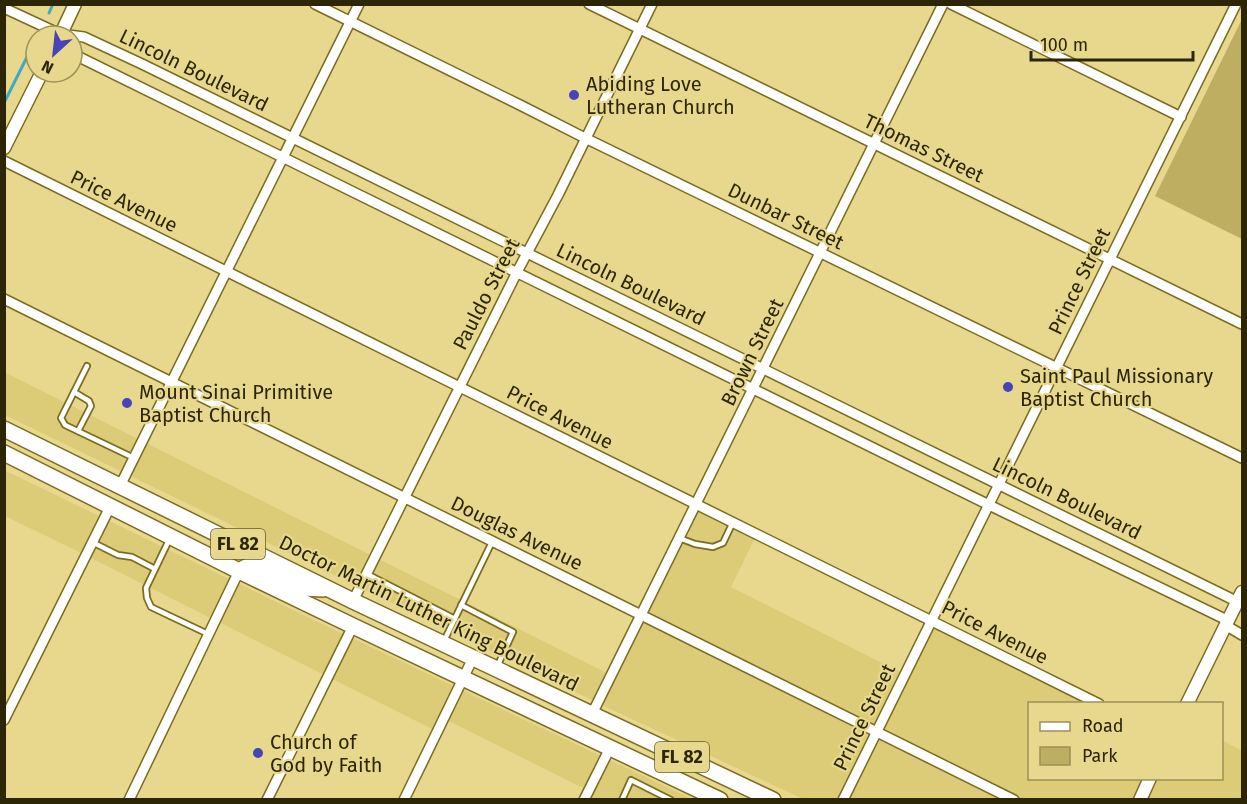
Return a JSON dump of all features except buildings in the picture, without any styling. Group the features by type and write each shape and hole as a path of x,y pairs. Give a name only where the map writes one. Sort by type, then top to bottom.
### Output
{"main road":[{"name":"Doctor Martin Luther King Boulevard","path":"4,429 353,601 773,800"},
{"name":"FL 82","path":"4,453 239,571 720,800"},
{"path":"90,497 109,494 120,486"},
{"path":"239,571 251,566 303,588 332,590"},
{"path":"668,774 680,772 728,793 734,793 746,787"}],"street":[{"path":"65,24 75,4"},
{"name":"Dunbar Street","path":"315,4 1242,458"},
{"path":"120,486 359,4"},
{"name":"Thomas Street","path":"589,4 1242,324"},
{"name":"Pauldo Street","path":"353,601 652,4"},
{"name":"Brown Street","path":"592,714 943,4"},
{"path":"951,4 1181,117"},
{"name":"Prince Street","path":"843,800 1236,4"},
{"name":"Lincoln Boulevard","path":"4,8 37,24"},
{"name":"Lincoln Boulevard","path":"84,38 142,64 999,484 1240,597"},
{"name":"Lincoln Boulevard","path":"84,59 1228,624 1242,635"},
{"path":"4,148 36,84"},
{"name":"Price Avenue","path":"4,161 1095,702"},
{"name":"Douglas Avenue","path":"4,299 1014,800"},
{"path":"4,720 110,507"},
{"path":"129,800 239,571"},
{"path":"1188,702 1240,597"},
{"path":"267,800 353,626"},
{"path":"404,800 473,658"},
{"path":"584,800 609,748"},
{"path":"1140,800 1149,780"}],"lane":[{"path":"87,366 61,418 65,425 134,458"},
{"path":"74,392 89,401 92,406 78,430"},
{"path":"679,538 713,547 723,543 733,522"},
{"path":"171,537 146,588 147,598 151,607 208,634"},
{"path":"92,542 118,555 132,557 155,569"},
{"path":"443,644 492,542"},
{"path":"367,574 455,619"},
{"path":"461,605 513,632 496,669"},
{"path":"622,800 632,780 672,800"}],"shaded area":[{"path":"4,372 607,673 693,505 756,536 731,587 904,674 930,623 1090,702 1028,702 1028,780 1143,780 1133,799 803,799 604,706 5,415"},
{"path":"4,470 692,799 580,799 585,789 439,716 432,729 5,516"},
{"path":"1223,741 1242,751 1242,799 1146,800 1156,780 1223,780"}],"green space":[{"path":"1242,19 1242,239 1155,196"}],"waterway":[{"path":"49,13 53,4"},
{"path":"4,103 24,63"}],"place":[{"name":"Abiding Love Lutheran Church","path":"574,95"},
{"name":"Saint Paul Missionary Baptist Church","path":"1008,387"},
{"name":"Mount Sinai Primitive Baptist Church","path":"127,403"},
{"name":"Church of God by Faith","path":"258,753"}]}
